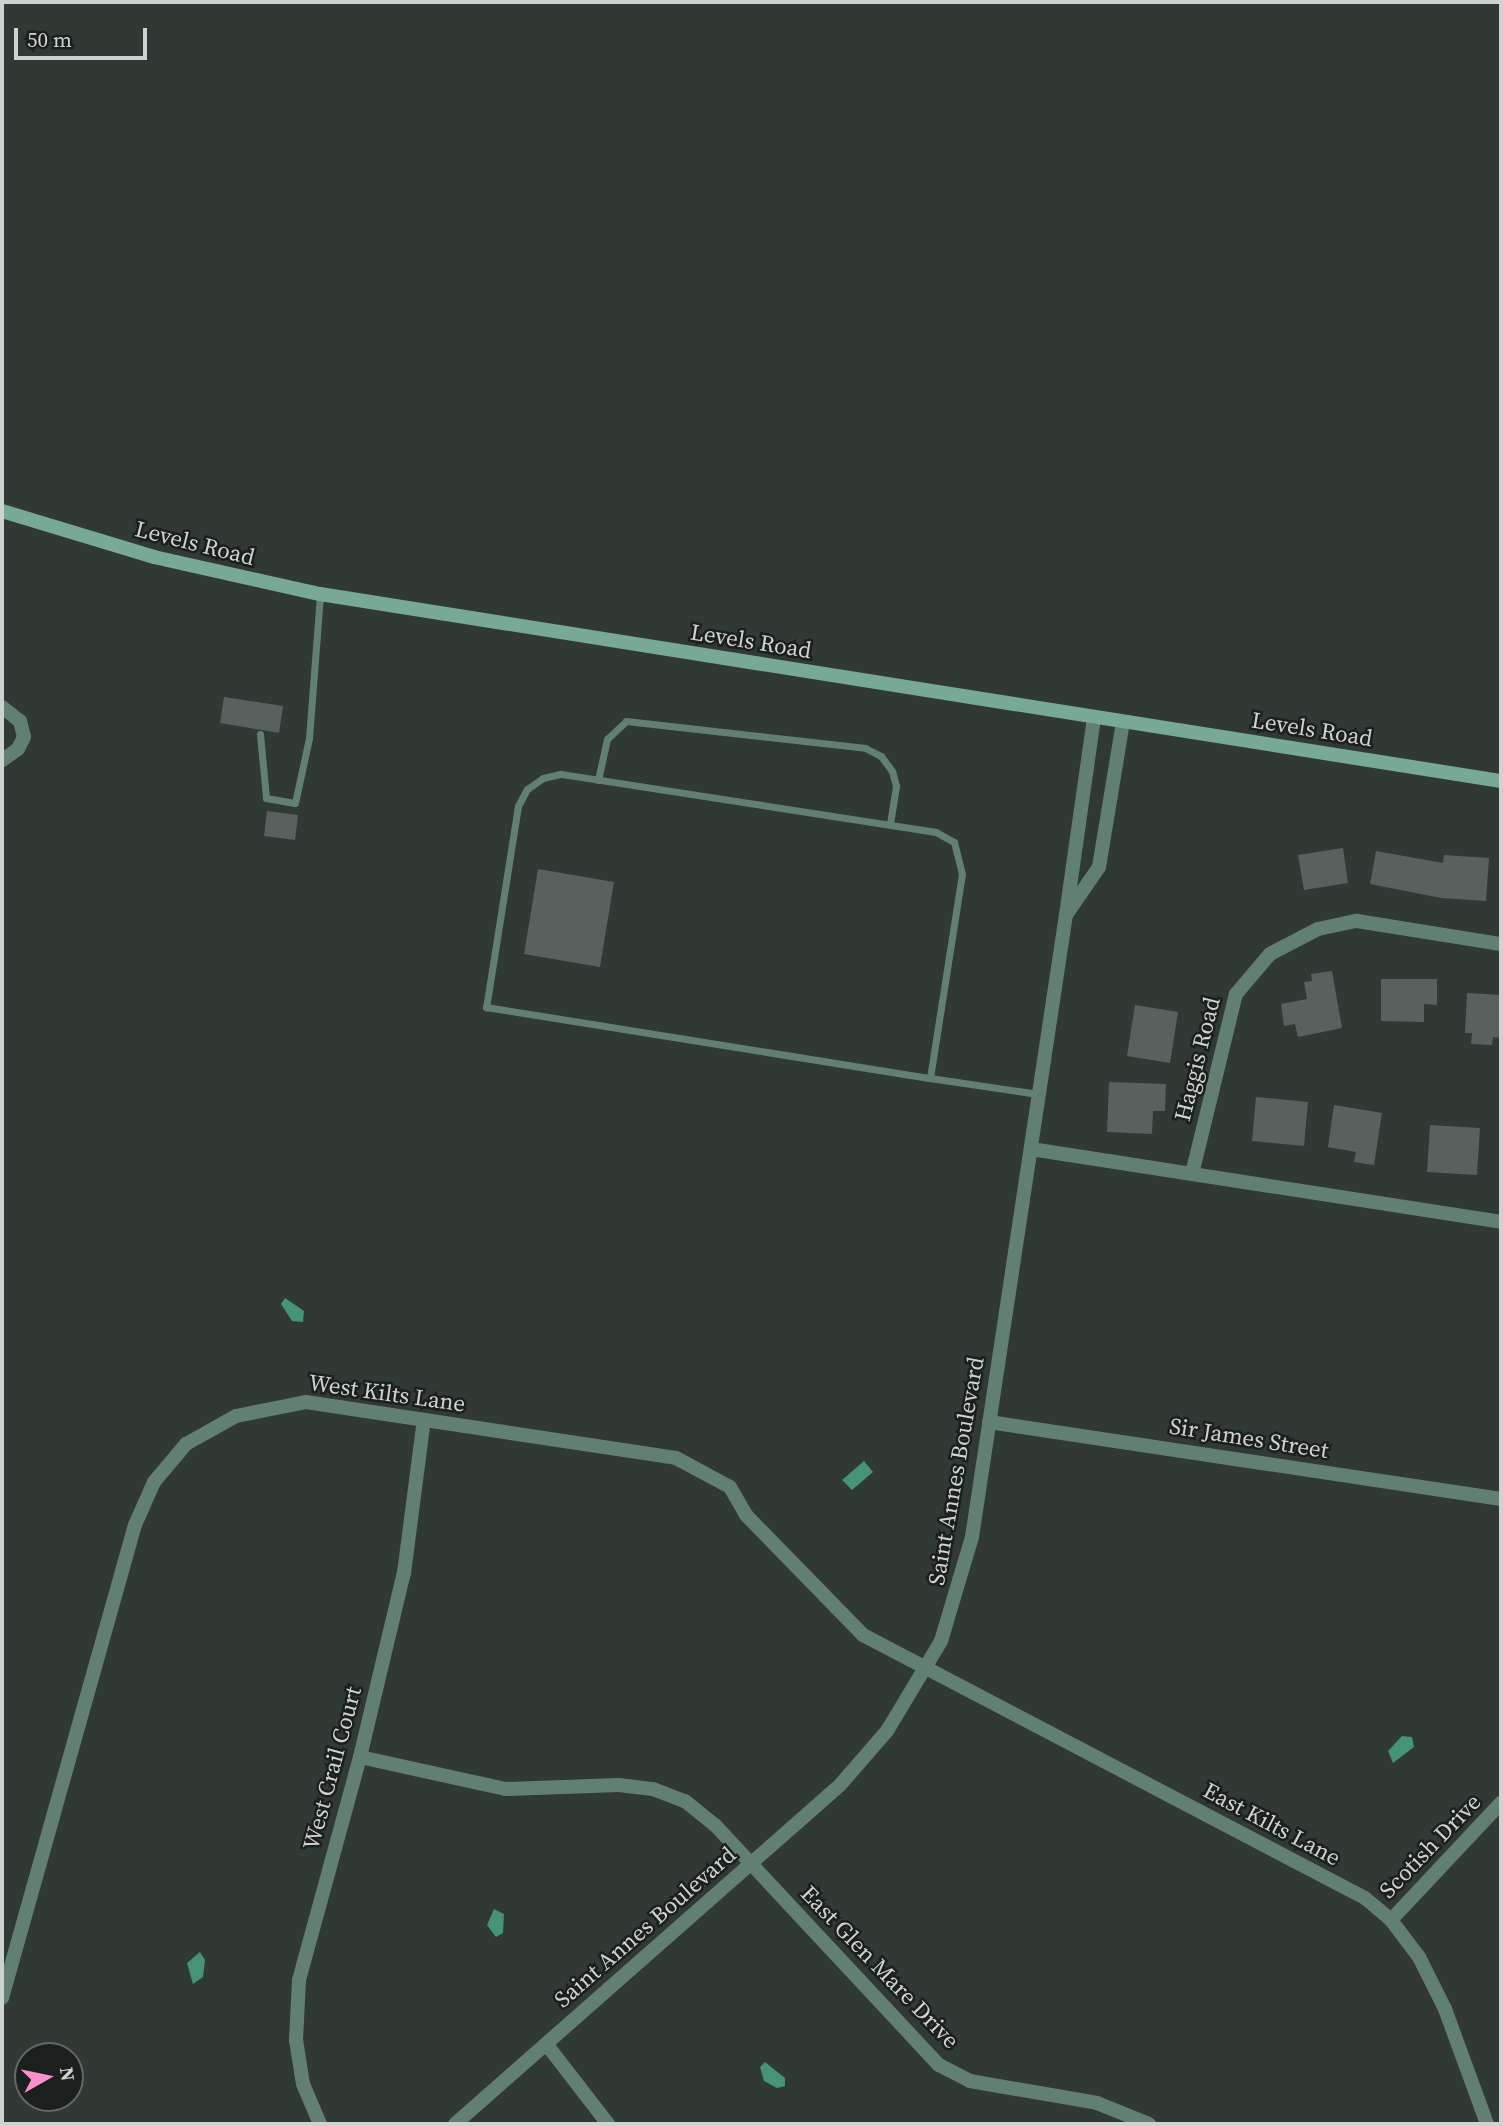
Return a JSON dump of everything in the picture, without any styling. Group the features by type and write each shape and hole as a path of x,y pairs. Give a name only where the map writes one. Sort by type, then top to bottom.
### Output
{"main road":[{"name":"Levels Road","path":"2,512 154,558 320,594 1501,781"}],"street":[{"path":"2,707 20,721 24,737 18,750 2,760"},
{"name":"Saint Annes Boulevard","path":"455,2124 751,1865 863,1762 926,1669 964,1574 1031,1149 1094,718"},
{"name":"Saint Annes Boulevard","path":"1066,915 1099,867 1123,722"},
{"name":"Haggis Road","path":"1192,1174 1236,994 1270,954 1318,929 1357,921 1501,944"},
{"path":"1031,1149 1501,1222"},
{"name":"West Kilts Lane","path":"2,1998 135,1525 154,1482 186,1444 236,1416 271,1406 306,1402 676,1458 730,1487 746,1515 842,1618 926,1669"},
{"name":"West Crail Court","path":"320,2124 303,2084 296,2040 299,1980 360,1757 404,1573 424,1420"},
{"name":"Sir James Street","path":"989,1422 1501,1499"},
{"name":"East Kilts Lane","path":"926,1669 1366,1898 1391,1920 1419,1957 1446,2009 1487,2124"},
{"name":"East Glen Mare Drive","path":"360,1757 505,1789 619,1785 653,1789 685,1801 751,1865 939,2065 970,2081 1097,2103 1149,2124"},
{"name":"Scotish Drive","path":"1391,1920 1501,1803"},
{"path":"547,2045 608,2124"}],"lane":[{"path":"260,734 266,798 295,803 309,738 320,594"},
{"path":"598,780 607,739 626,721 865,748 881,757 892,771 896,786 890,824"},
{"path":"930,1078 961,856 954,842 936,831 560,774 543,778 527,789 518,806 486,1007 930,1078 1039,1094"}],"shaded area":[{"path":"285,1298 304,1311 303,1322 292,1321 281,1304"},
{"path":"864,1461 873,1472 852,1490 842,1480"},
{"path":"1402,1736 1412,1737 1414,1747 1393,1763 1388,1751"},
{"path":"494,1909 504,1914 503,1933 496,1937 487,1925"},
{"path":"200,1952 205,1960 203,1977 193,1984 187,1963"},
{"path":"765,2062 785,2078 785,2086 777,2088 764,2081 760,2067"}],"building":[{"path":"224,697 283,706 279,733 220,723"},
{"path":"267,811 298,815 295,840 264,836"},
{"path":"1343,848 1348,883 1304,890 1298,855"},
{"path":"1376,851 1443,863 1444,855 1489,858 1486,901 1441,898 1370,884"},
{"path":"538,869 614,882 600,967 524,954"},
{"path":"1332,971 1342,1028 1298,1037 1295,1024 1284,1026 1281,1004 1307,999 1304,982 1312,981 1311,974"},
{"path":"1381,979 1437,979 1437,1005 1424,1004 1424,1022 1381,1021"},
{"path":"1467,993 1501,995 1501,1038 1493,1037 1492,1045 1471,1044 1472,1033 1465,1033"},
{"path":"1135,1005 1178,1012 1170,1063 1127,1056"},
{"path":"1109,1082 1166,1084 1165,1111 1153,1111 1152,1134 1107,1132"},
{"path":"1256,1097 1308,1102 1304,1146 1252,1141"},
{"path":"1334,1105 1382,1113 1374,1165 1354,1162 1356,1152 1328,1147"},
{"path":"1430,1125 1480,1128 1477,1175 1427,1172"}]}
